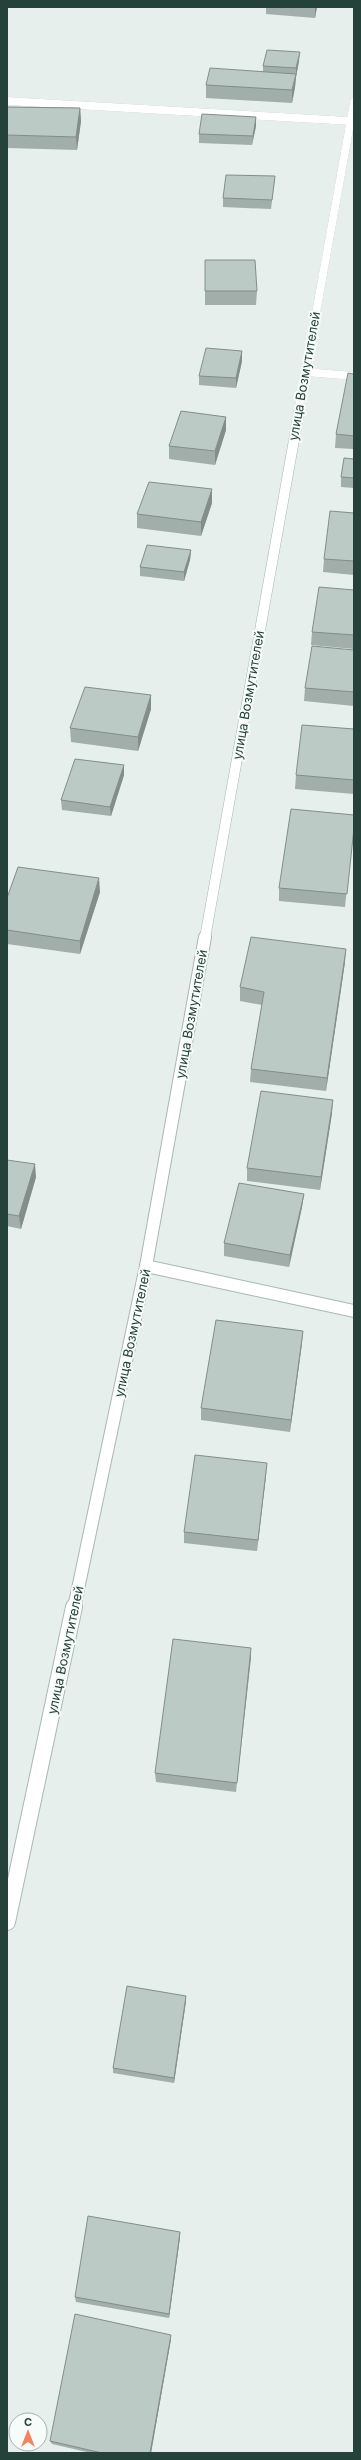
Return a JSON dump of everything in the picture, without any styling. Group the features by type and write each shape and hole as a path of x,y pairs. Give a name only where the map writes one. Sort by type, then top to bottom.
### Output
{"street":[{"path":"7,101 350,121"},
{"name":"улица Возмутителей","path":"7,1922 146,1266 354,102"},
{"path":"305,372 354,376"},
{"path":"146,1266 354,1311"}],"building":[{"path":"267,50 300,52 296,68 263,66"},
{"path":"210,68 296,74 292,90 206,85"},
{"path":"7,107 80,108 76,137 7,135"},
{"path":"202,114 256,117 253,136 199,134"},
{"path":"226,175 275,176 272,200 223,198"},
{"path":"205,260 255,260 257,291 205,291"},
{"path":"206,348 242,351 236,378 199,376"},
{"path":"348,373 354,374 354,436 336,434"},
{"path":"181,411 226,417 215,451 169,446"},
{"path":"344,458 354,459 354,478 341,477"},
{"path":"149,482 212,489 201,522 137,514"},
{"path":"330,511 354,513 354,561 324,559"},
{"path":"147,545 191,550 184,572 140,567"},
{"path":"319,587 354,590 354,635 312,632"},
{"path":"312,646 354,650 354,692 305,688"},
{"path":"85,687 151,695 138,737 70,728"},
{"path":"302,725 354,729 354,780 296,775"},
{"path":"75,759 124,765 110,807 61,800"},
{"path":"291,809 354,815 347,894 279,888"},
{"path":"18,867 99,878 80,941 7,930 7,898"},
{"path":"251,937 346,949 327,1078 251,1069 264,992 240,987"},
{"path":"261,1091 333,1100 321,1177 247,1168"},
{"path":"7,1160 35,1164 19,1216 7,1214"},
{"path":"239,1183 304,1194 290,1255 224,1243"},
{"path":"216,1320 303,1331 291,1420 201,1408"},
{"path":"195,1455 267,1463 258,1540 184,1532"},
{"path":"173,1639 251,1648 237,1783 155,1773"},
{"path":"127,1986 186,1996 174,2078 113,2068"},
{"path":"88,2216 180,2232 169,2314 75,2297"},
{"path":"75,2314 171,2335 150,2453 102,2453 50,2441"}]}
